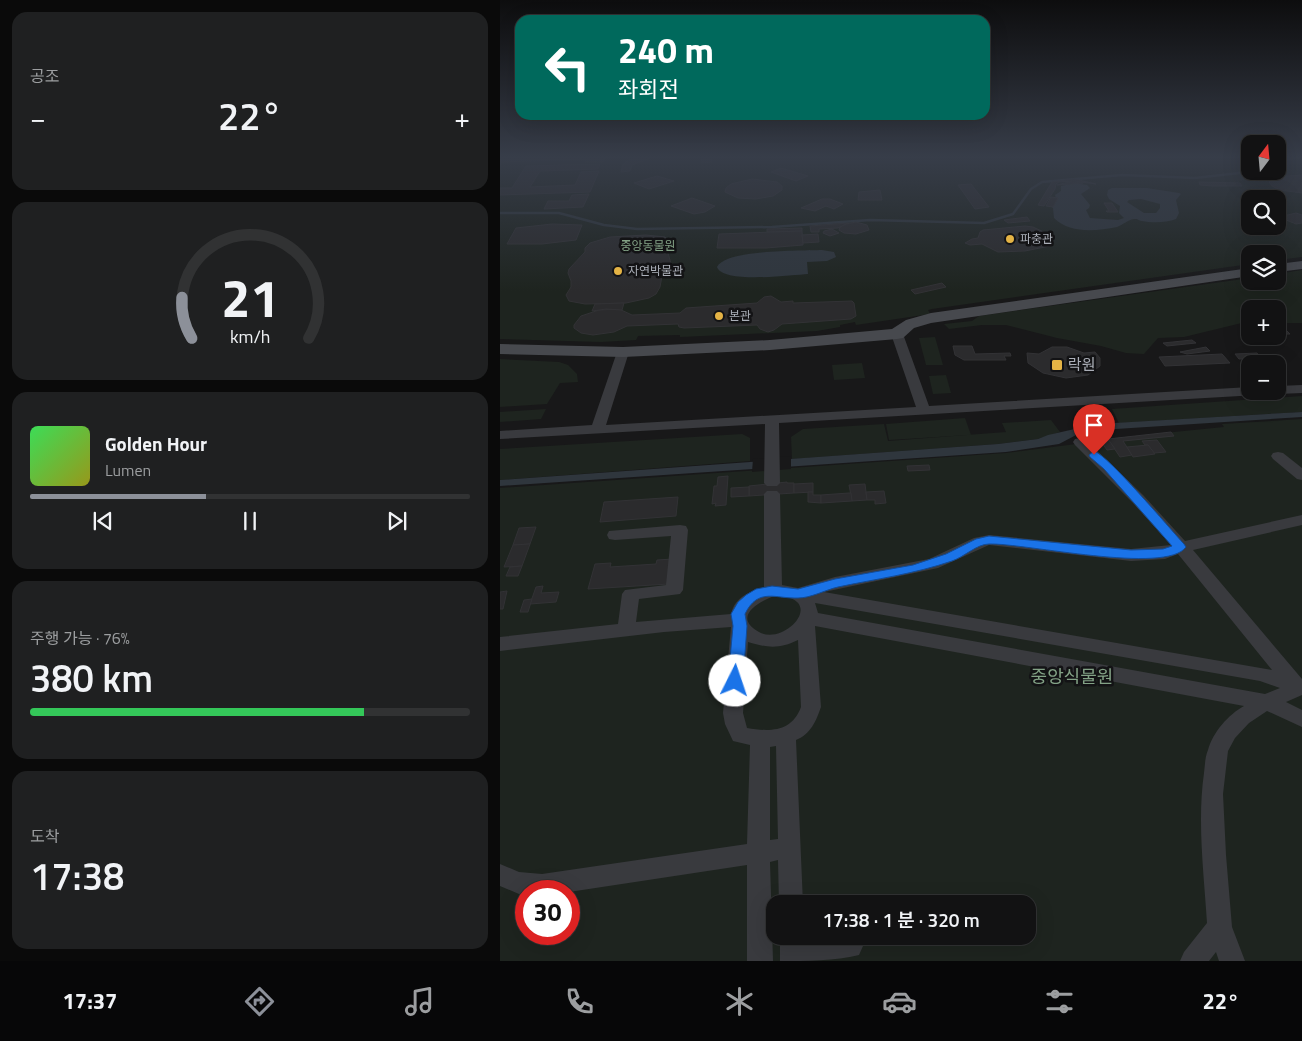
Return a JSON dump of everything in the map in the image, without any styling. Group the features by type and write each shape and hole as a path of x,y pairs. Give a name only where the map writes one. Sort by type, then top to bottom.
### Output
{"street":[{"path":"1286,267 1302,264"},
{"path":"500,348 623,352 770,345 897,334 911,322 931,318 1241,273"},
{"path":"897,334 924,411"},
{"path":"598,428 623,352"},
{"path":"1286,390 1302,389"},
{"path":"500,435 1241,392"},
{"path":"772,419 772,590"},
{"path":"1080,442 1108,467 1180,547 1300,687"},
{"path":"1278,456 1302,476"},
{"path":"798,594 835,583 932,564 980,542 989,540 1131,555 1165,553 1180,547 1302,520"},
{"path":"615,535 680,530 674,590 631,594 626,630"},
{"path":"807,620 811,707 803,727 786,737 760,739 740,735 733,713 742,605 750,598 772,590 1260,674 1300,687"},
{"path":"739,623 748,635 768,641 781,640 793,636 802,629 810,611 798,594"},
{"path":"807,620 1266,702 1302,718"},
{"path":"500,644 626,630 739,623"},
{"path":"1232,961 1220,927 1212,824 1212,794 1218,750 1228,732 1242,717 1266,702 1300,687"},
{"path":"786,737 791,895"},
{"path":"760,739 758,853 760,961"},
{"path":"500,875 519,883 542,885 790,848"},
{"path":"1193,961 1220,927"},
{"path":"792,950 850,946"}],"green space":[{"name":"중앙동물원","path":"500,202 1241,202 1241,235 1286,235 1286,202 1302,202 1302,257 1286,259 1286,245 1241,245 1241,265 932,309 928,310 930,314 856,325 855,322 817,331 680,337 680,335 638,336 636,340 601,342 500,339"},
{"path":"1302,270 1302,323 1286,323 1286,300 1241,300 1241,323 1184,337 1158,338 1144,354 1126,353 1006,325 982,325 949,329 944,324 972,321 979,316 1241,279 1241,290 1286,290 1286,273"},
{"path":"935,337 943,365 926,365 919,338"},
{"path":"500,359 559,362 568,365 577,374 578,382 560,383 547,404 500,407"},
{"path":"862,363 865,378 834,380 832,365"},
{"path":"946,375 951,393 933,394 929,376"},
{"path":"1302,396 1302,412 1119,423 1112,409 1244,400 1286,400 1286,397"},
{"path":"546,409 541,419 500,422 500,412"},
{"path":"965,418 971,435 889,440 886,424"},
{"name":"중앙식물원","path":"1302,419 1302,961 500,961 500,488 1006,453 1094,440 1224,427 1222,424"},
{"path":"1051,420 1060,432 1038,439 998,444 792,459 791,437 803,429 884,424 888,441 1006,432 1002,423"},
{"path":"742,434 750,438 750,461 500,480 500,449"}],"shaded area":[{"path":"1054,202 1087,202 1090,205 1086,210 1090,218 1118,220 1124,218 1119,213 1120,206 1113,202 1127,202 1144,213 1156,213 1160,208 1160,204 1152,202 1176,202 1179,213 1176,219 1168,221 1150,222 1134,219 1117,227 1084,230 1068,227 1060,223 1054,218 1051,206"},
{"path":"822,250 834,252 836,257 827,261 807,262 808,274 744,277 722,272 717,267 723,261 749,254"},
{"path":"1302,412 1302,417 1100,430 1080,433 1059,444 1006,452 500,486 500,480 998,444 1038,439 1097,424"}],"pier":[{"path":"791,456 791,469 752,472 753,459"}],"building":[{"path":"548,202 585,202 583,207 544,209"},
{"path":"682,202 703,202 715,206 705,212 694,214 671,206"},
{"path":"815,202 837,202 843,204 834,209 826,206 815,211 801,208"},
{"path":"970,202 985,202 989,207 975,209"},
{"path":"1040,202 1047,202 1044,206 1038,205"},
{"path":"1048,202 1056,202 1053,207 1046,206"},
{"path":"1104,203 1112,203 1118,212 1107,212 1109,211"},
{"path":"1296,213 1302,215 1302,223 1296,224 1286,220 1286,215"},
{"path":"1027,217 1030,221 1008,223 1004,220"},
{"path":"856,222 867,225 869,230 856,234 844,233 839,230 841,225"},
{"path":"848,223 838,228 819,229 819,232 811,232 810,226"},
{"path":"552,224 582,225 576,240 542,244 507,244 516,228"},
{"name":"파충관","path":"1033,227 1048,234 1050,246 1025,251 998,252 982,244 970,245 965,243 978,238 983,230"},
{"path":"802,228 802,231 767,232 767,229"},
{"path":"832,229 839,233 830,236 823,233 824,231"},
{"path":"802,231 803,245 766,248 717,248 719,234"},
{"path":"818,234 819,242 803,243 802,235"},
{"name":"자연박물관","path":"646,235 665,237 670,243 667,249 671,264 662,276 660,287 656,294 649,298 626,303 585,304 569,301 566,295 571,287 569,269 585,252 585,248 590,243 610,237"},
{"path":"942,283 946,287 915,294 911,290"},
{"name":"본관","path":"771,296 781,302 793,301 793,303 852,301 856,316 851,319 782,324 768,332 760,329 757,325 684,328 679,327 678,324 627,326 614,332 593,335 581,333 574,328 574,325 581,316 599,310 619,309 632,315 680,313 686,308 757,303 764,297"},
{"path":"624,303 622,310 606,309 592,311 595,304"},
{"path":"1192,340 1196,343 1167,346 1163,343"},
{"path":"953,346 972,346 975,354 1010,353 1011,356 1004,356 1006,360 964,360 955,355"},
{"name":"락원","path":"1052,347 1067,347 1084,353 1095,352 1100,358 1100,366 1088,375 1066,378 1043,373 1028,363 1027,353 1039,354"},
{"path":"1206,347 1210,351 1187,354 1180,352"},
{"path":"1257,353 1259,355 1241,355 1241,359 1239,359 1235,354"},
{"path":"1222,354 1230,363 1165,366 1159,357"},
{"path":"1171,432 1174,436 1123,441 1132,455 1120,457 1108,439"},
{"path":"1108,439 1115,449 1107,450 1102,443 1097,444 1095,440"},
{"path":"1157,440 1166,452 1154,453 1142,441"},
{"path":"1148,445 1155,454 1133,457 1127,447"},
{"path":"929,465 930,470 908,471 907,466"},
{"path":"728,476 726,505 715,506 716,503 712,504 714,486 717,486 718,477"},
{"path":"794,483 794,493 749,496 749,486"},
{"path":"813,483 813,492 794,493 794,484"},
{"path":"865,484 867,500 852,501 849,485"},
{"path":"749,487 749,496 731,497 731,488"},
{"path":"884,491 886,503 875,504 875,500 867,500 866,492"},
{"path":"808,492 813,492 813,495 821,495 821,503 808,502"},
{"path":"851,493 852,501 821,503 821,495"},
{"path":"678,497 676,516 600,522 604,502"},
{"path":"536,527 530,544 513,545 519,528"},
{"path":"530,544 522,566 504,567 513,545"},
{"path":"673,559 669,584 588,589 595,564 611,563 610,567 656,564 657,560"},
{"path":"522,566 518,576 506,576 510,567"},
{"path":"543,586 541,593 559,592 556,602 530,604 536,587"},
{"path":"507,591 503,609 500,609 500,592"},
{"path":"532,599 528,612 520,612 524,600"}],"waterway":[{"path":"500,213 559,213 604,225 637,229 772,227 870,220 984,223 1013,214 1022,202"}],"place":[{"name":"파충관","path":"1010,239"},
{"name":"자연박물관","path":"618,271"},
{"name":"본관","path":"719,316"},
{"name":"락원","path":"1057,365"}],"route":[{"path":"735,681 740,626 738,614 742,605 750,598 761,593 772,590 798,594 835,583 914,569 932,564 980,542 989,540 1131,555 1165,553 1180,547 1108,467 1094,455"}]}
